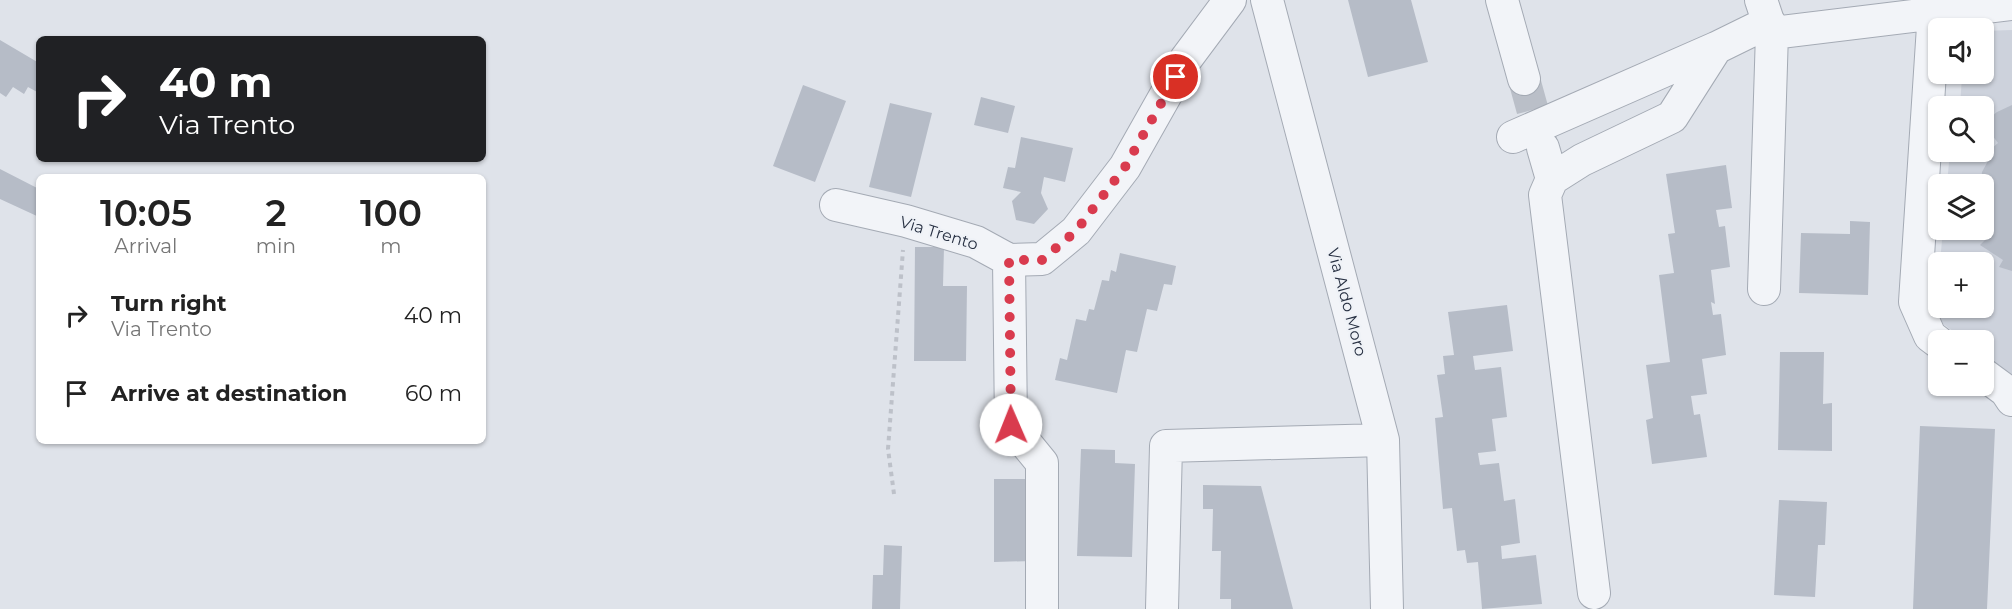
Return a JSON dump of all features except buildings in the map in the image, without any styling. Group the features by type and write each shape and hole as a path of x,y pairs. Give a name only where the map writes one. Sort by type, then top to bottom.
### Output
{"street":[{"name":"Via Trento","path":"836,205 906,221 976,242 1009,260 1042,260 1076,231 1125,167 1186,59 1230,0"},
{"name":"Via Aldo Moro","path":"1267,0 1383,440 1387,609"},
{"path":"1502,0 1524,79"},
{"path":"1513,137 1716,48 1767,19 1934,12 2012,4"},
{"path":"1928,331 1915,302 1934,12"},
{"path":"1764,289 1767,19"},
{"path":"1594,593 1545,195 1552,179 1582,160 1672,117 1716,48"},
{"path":"1543,148 1552,179"},
{"path":"1009,260 1011,425 1042,463 1042,608"},
{"path":"1994,382 2007,391 2012,400"},
{"path":"1162,609 1166,446 1383,440"}],"path":[{"path":"894,494 888,449 906,221"}],"shaded area":[{"path":"2012,30 2012,376 1994,362 1994,330 1951,330 1935,318 1994,318 1994,252 1941,252 1942,240 1994,240 1994,174 1948,174 1949,162 1994,162 1994,96 1961,96 1962,84 1994,84 1994,31"}],"tunnel":[{"path":"1524,79 1543,148"}],"route":[{"path":"1011,425 1009,260 1042,260 1076,231 1125,167 1176,77"}]}
